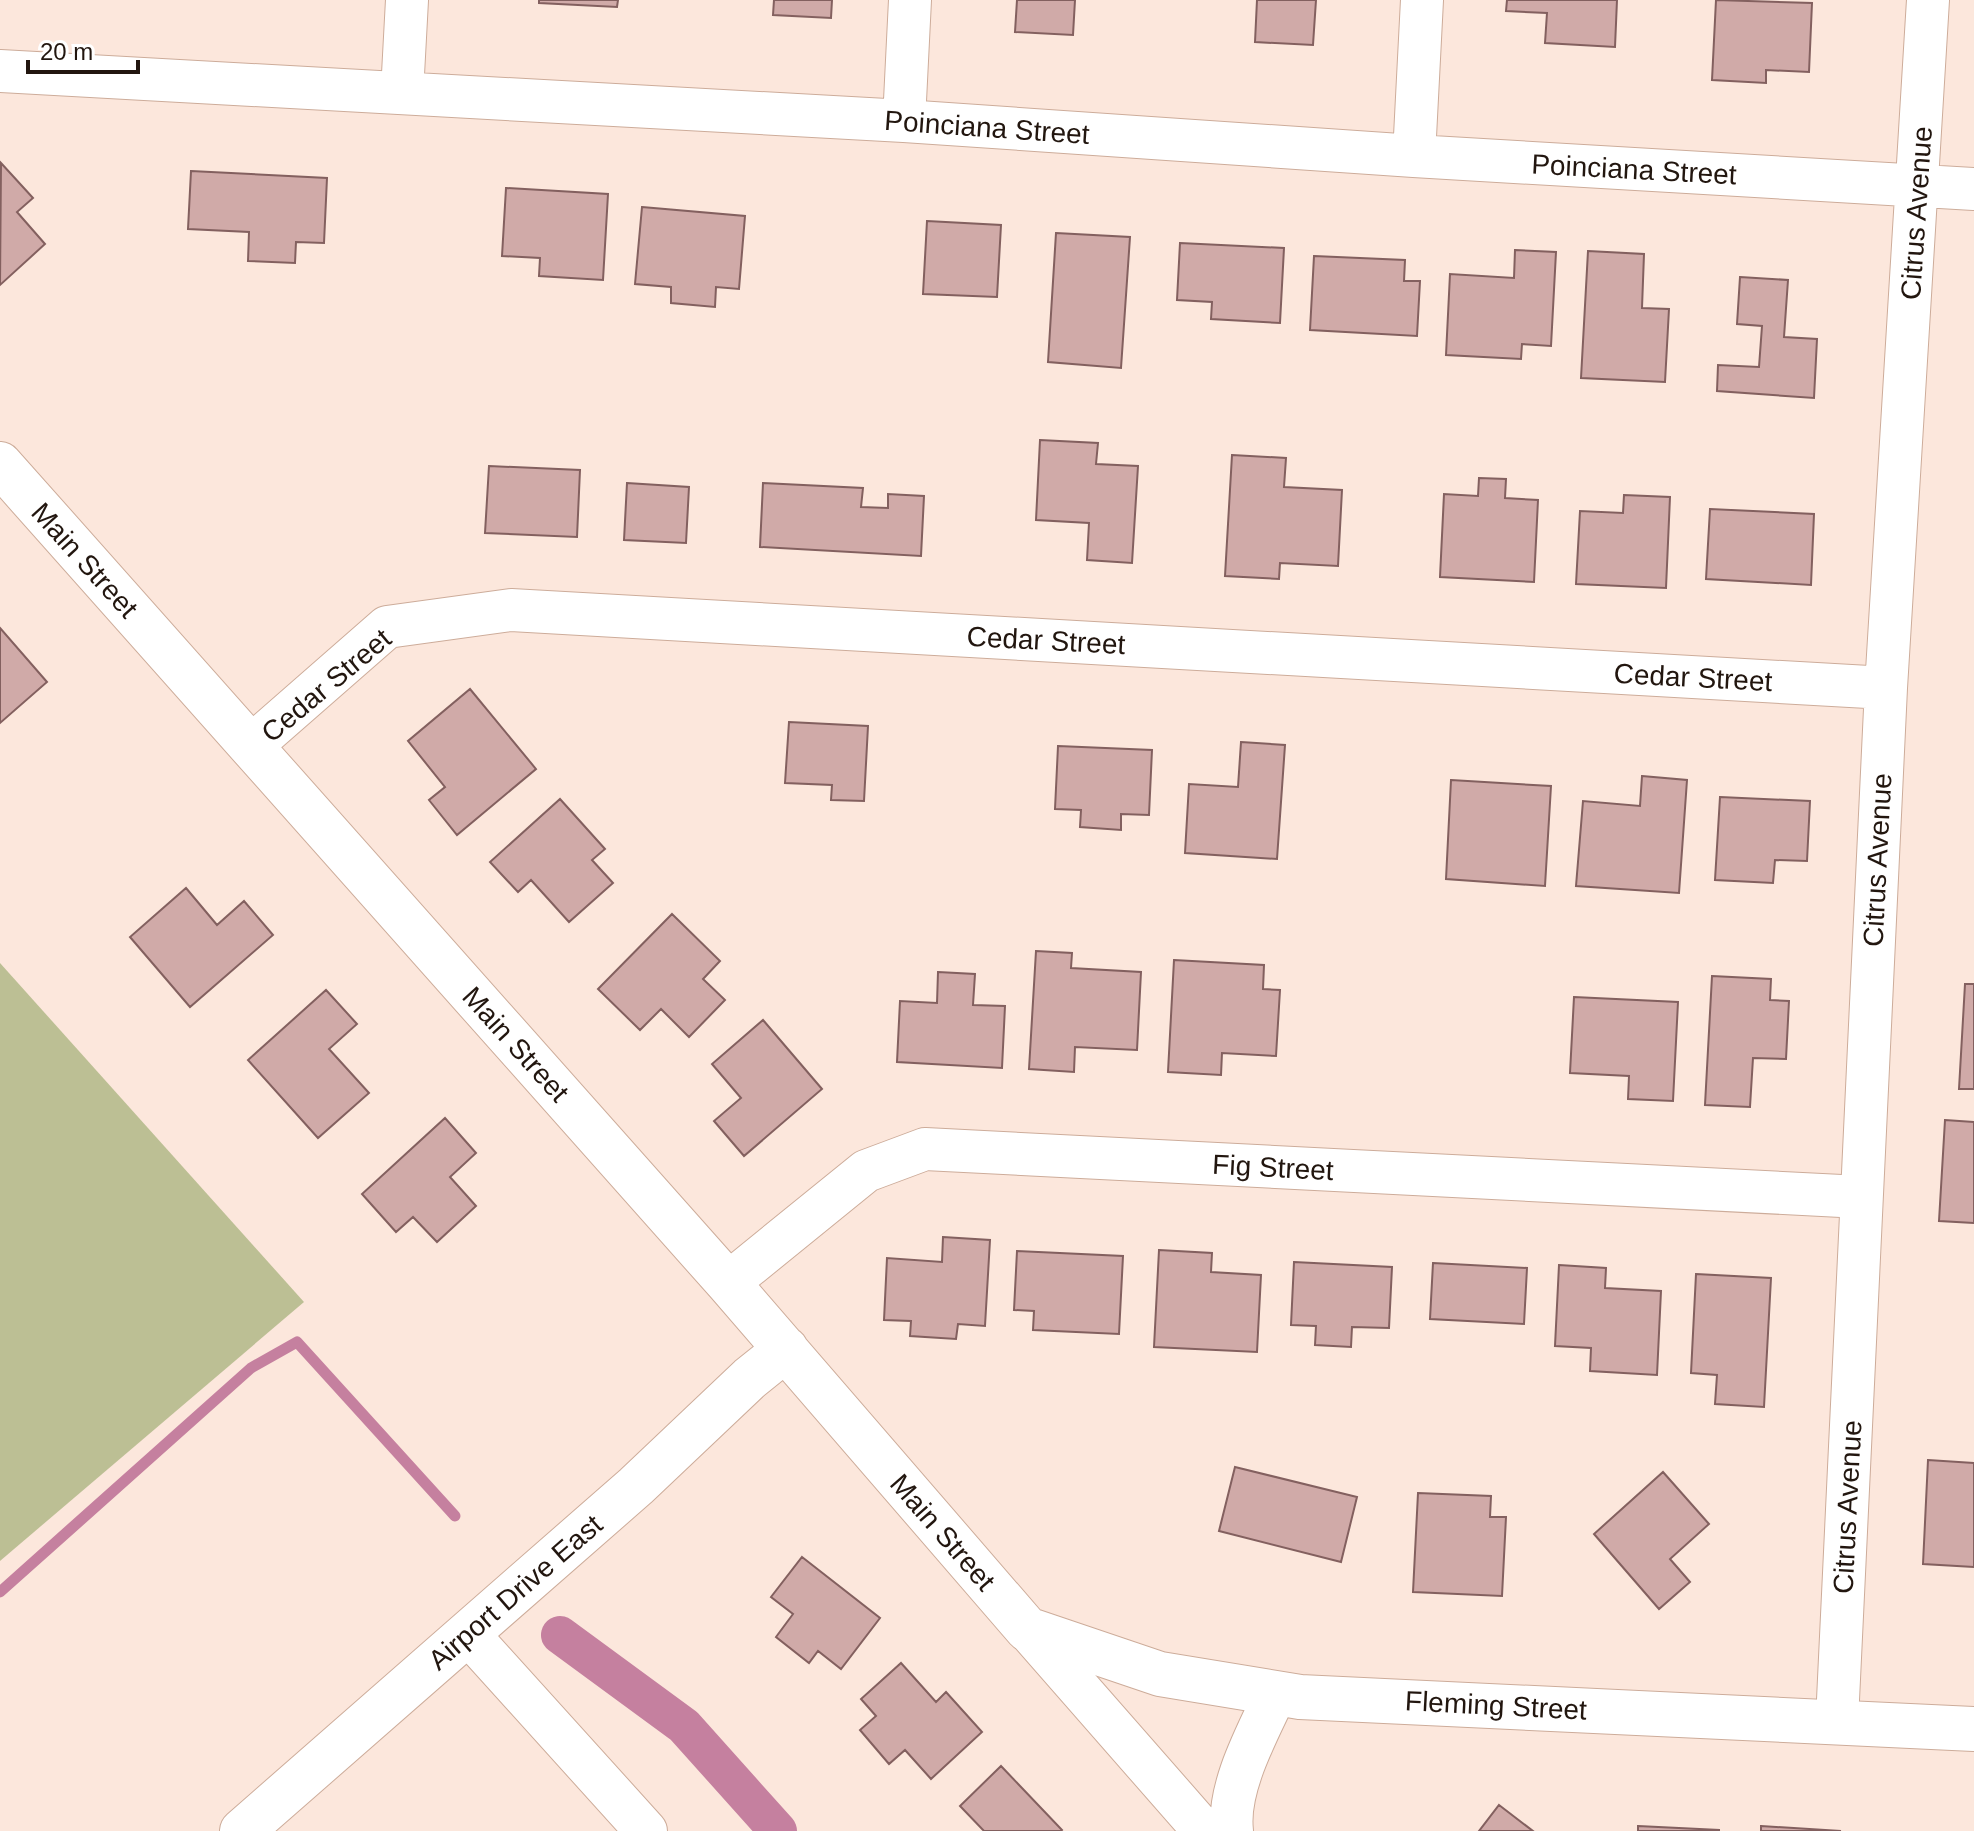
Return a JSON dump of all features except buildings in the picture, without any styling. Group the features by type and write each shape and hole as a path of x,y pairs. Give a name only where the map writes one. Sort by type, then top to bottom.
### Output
{"street":[{"path":"402,93 407,0"},
{"path":"904,121 910,0"},
{"path":"1414,156 1422,0"},
{"name":"Citrus Avenue","path":"1837,1721 1886,688 1928,0"},
{"name":"Poinciana Street","path":"0,71 904,121 1414,156 1974,189"},
{"name":"Main Street","path":"0,464 728,1283 1027,1629"},
{"name":"Cedar Street","path":"251,746 387,627 511,610 1886,688"},
{"name":"Fig Street","path":"728,1283 866,1171 925,1149 1861,1197"},
{"name":"Airport Drive East","path":"242,1831 636,1486 750,1378 786,1349"},
{"path":"1027,1629 1204,1831"},
{"name":"Fleming Street","path":"1027,1629 1160,1674 1276,1693 1974,1729"},
{"path":"468,1634 646,1831"},
{"path":"1232,1831 1231,1819 1243,1763 1276,1693"}],"green space":[{"path":"0,963 304,1302 0,1561"}],"waterway":[{"path":"0,1592 251,1368 297,1342 455,1516"},
{"path":"560,1635 684,1726 778,1831"}]}
